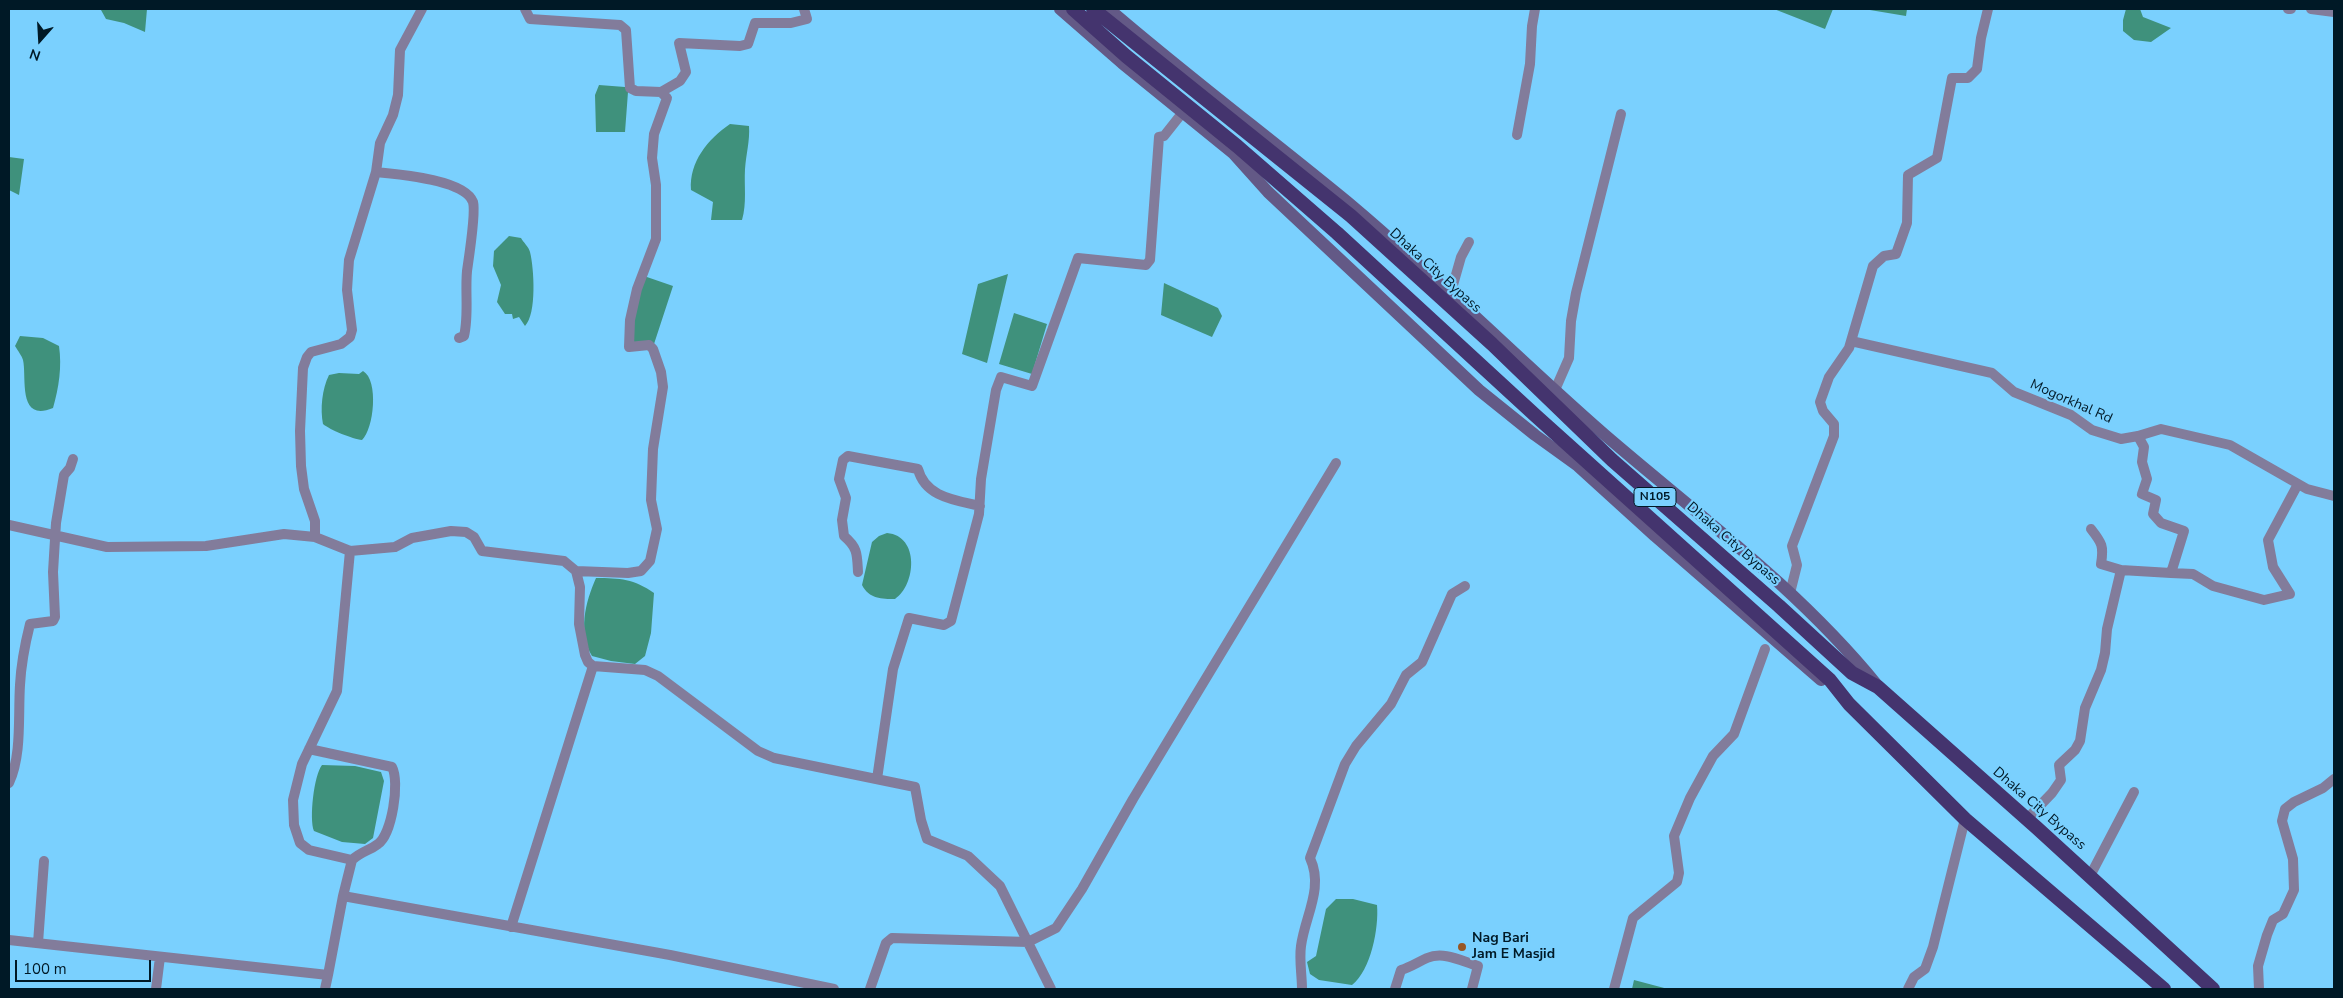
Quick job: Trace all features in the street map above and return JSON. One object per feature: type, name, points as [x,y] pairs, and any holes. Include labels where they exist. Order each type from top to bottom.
[{"type":"highway","name":"N105","points":[[1073,9],[1126,56],[1216,128],[1337,233],[1536,416],[1830,680],[1846,701],[1965,818],[2164,989]]},
{"type":"highway","name":"Dhaka City Bypass","points":[[1093,9],[1351,216],[1492,344],[1612,460],[1779,606],[1852,673],[1878,687],[2090,876],[2213,989]]},
{"type":"main road","points":[[1060,9],[1122,64],[1233,153],[1275,198],[1479,390],[1534,435],[1578,466],[1655,536],[1846,701]]},
{"type":"main road","points":[[1109,9],[1356,209],[1450,292],[1556,390],[1790,593],[1833,634],[1878,687]]},
{"type":"street","points":[[315,537],[315,520],[304,489],[301,466],[300,432],[303,368],[307,356],[311,352],[342,344],[350,337],[352,330],[347,290],[350,260],[376,172],[380,143],[393,115],[398,95],[400,50],[422,9]]},
{"type":"street","points":[[525,9],[530,19],[620,25],[626,30],[630,88],[636,91],[661,92],[680,81],[686,72],[679,42],[740,46],[748,44],[755,23],[792,23],[807,19],[804,9]]},
{"type":"street","points":[[1517,135],[1530,64],[1535,9]]},
{"type":"street","points":[[1790,593],[1797,565],[1792,546],[1834,436],[1834,424],[1820,402],[1829,376],[1849,348],[1873,266],[1884,256],[1896,254],[1907,223],[1908,176],[1938,158],[1952,78],[1968,78],[1977,69],[1981,38],[1988,9]]},
{"type":"street","points":[[2312,9],[2334,12]]},
{"type":"street","points":[[9,525],[107,547],[206,546],[284,534],[315,537],[350,551],[395,547],[412,538],[451,531],[466,532],[474,537],[482,551],[564,561],[576,570],[628,574],[641,571],[650,561],[657,529],[651,500],[652,449],[663,387],[661,372],[653,349],[649,345],[629,346],[630,320],[637,289],[656,239],[656,185],[652,158],[654,134],[667,98],[661,92]]},
{"type":"street","points":[[877,779],[893,669],[909,618],[944,625],[951,621],[980,506],[981,479],[996,390],[1001,377],[1032,386],[1078,258],[1146,265],[1150,260],[1158,137],[1164,136],[1182,112]]},
{"type":"street","points":[[1556,390],[1570,358],[1571,321],[1576,294],[1621,114]]},
{"type":"street","points":[[376,172],[442,182],[466,193],[473,201],[474,216],[466,285],[466,328],[464,336],[458,338]]},
{"type":"street","points":[[1450,292],[1461,257],[1469,242]]},
{"type":"street","name":"Mogorkhal Rd","points":[[1851,341],[1992,373],[2014,392],[2071,415],[2092,430],[2121,438],[2138,436],[2161,428],[2230,445],[2307,489],[2334,496]]},
{"type":"street","points":[[2138,436],[2144,447],[2142,462],[2147,479],[2142,494],[2156,500],[2153,514],[2160,522],[2184,531],[2171,573]]},
{"type":"street","points":[[858,572],[857,553],[854,544],[844,536],[842,520],[846,498],[839,479],[842,460],[848,456],[918,469],[920,478],[927,488],[954,500],[980,506]]},
{"type":"street","points":[[9,784],[15,770],[18,753],[20,682],[30,624],[53,620],[55,617],[53,572],[56,536],[64,475],[70,468],[73,459]]},
{"type":"street","points":[[870,989],[886,942],[892,938],[1028,942],[1056,928],[1082,889],[1133,799],[1336,463]]},
{"type":"street","points":[[2091,530],[2102,543],[2101,564],[2120,570],[2194,574],[2213,586],[2264,600],[2290,594],[2273,567],[2268,540],[2298,484]]},
{"type":"street","points":[[350,551],[337,691],[302,764],[292,800],[294,825],[300,843],[309,850],[352,860]]},
{"type":"street","points":[[576,570],[580,587],[578,624],[588,662],[593,666],[644,670],[658,676],[758,751],[774,758],[915,787],[921,820],[927,839],[968,856],[1000,886],[1051,989]]},
{"type":"street","points":[[2026,820],[2052,793],[2061,780],[2059,765],[2075,750],[2080,741],[2084,708],[2101,670],[2106,653],[2107,629],[2120,570]]},
{"type":"street","points":[[1302,989],[1301,946],[1316,883],[1316,870],[1310,858],[1344,764],[1356,746],[1391,704],[1406,675],[1422,662],[1452,594],[1465,586]]},
{"type":"street","points":[[1614,989],[1633,918],[1677,882],[1680,873],[1674,836],[1690,798],[1713,756],[1734,734],[1765,650]]},
{"type":"street","points":[[511,927],[593,666]]},
{"type":"street","points":[[309,749],[392,767],[396,775],[396,792],[386,836],[378,844],[362,851],[352,860],[325,989]]},
{"type":"street","points":[[2259,989],[2258,966],[2273,920],[2283,914],[2294,890],[2293,859],[2282,821],[2285,809],[2294,802],[2324,788],[2334,779]]},
{"type":"street","points":[[2090,876],[2134,792]]},
{"type":"street","points":[[1908,989],[1914,977],[1925,969],[1933,947],[1965,818]]},
{"type":"street","points":[[38,943],[44,861]]},
{"type":"street","points":[[343,896],[670,956],[834,989]]},
{"type":"street","points":[[9,940],[328,975]]},
{"type":"street","points":[[1395,989],[1401,970],[1427,958],[1443,954],[1478,966],[1472,989]]},
{"type":"street","points":[[156,989],[160,957]]},
{"type":"shaded area","points":[[96,9],[147,9],[145,32],[124,23],[106,19],[101,10]]},
{"type":"shaded area","points":[[1774,9],[1833,9],[1825,29]]},
{"type":"shaded area","points":[[1864,9],[1907,9],[1906,16]]},
{"type":"shaded area","points":[[2126,9],[2140,9],[2143,17],[2171,28],[2151,42],[2134,40],[2123,31]]},
{"type":"shaded area","points":[[599,85],[625,87],[628,92],[625,132],[596,132],[595,95]]},
{"type":"shaded area","points":[[730,124],[749,126],[745,169],[744,214],[742,220],[711,220],[713,202],[691,190],[691,180],[697,161],[707,144]]},
{"type":"shaded area","points":[[9,157],[24,159],[19,195],[9,190]]},
{"type":"shaded area","points":[[509,236],[521,238],[529,250],[531,259],[534,290],[533,302],[529,320],[525,326],[519,317],[513,319],[512,314],[505,314],[497,302],[501,285],[493,266],[494,251]]},
{"type":"shaded area","points":[[1008,274],[987,363],[962,354],[978,284]]},
{"type":"shaded area","points":[[644,276],[673,286],[654,344],[634,343],[632,322]]},
{"type":"shaded area","points":[[1164,283],[1218,308],[1222,316],[1212,337],[1161,315]]},
{"type":"shaded area","points":[[1014,313],[1047,324],[1032,374],[999,364]]},
{"type":"shaded area","points":[[20,336],[43,338],[59,346],[59,377],[53,408],[42,411],[34,409],[29,404],[26,396],[23,360],[15,346]]},
{"type":"shaded area","points":[[363,371],[368,376],[371,384],[373,405],[369,426],[362,440],[342,434],[323,424],[322,406],[323,393],[329,375],[339,373],[359,374]]},
{"type":"shaded area","points":[[887,533],[898,536],[910,552],[910,573],[907,583],[895,599],[872,596],[862,585],[872,542],[879,536]]},
{"type":"shaded area","points":[[596,578],[626,580],[654,593],[651,633],[645,656],[635,664],[592,656],[585,637],[584,627],[586,607]]},
{"type":"shaded area","points":[[322,765],[355,766],[381,772],[384,781],[373,838],[365,844],[342,842],[314,831],[312,817],[313,797],[319,770]]},
{"type":"shaded area","points":[[1336,899],[1353,899],[1377,905],[1377,925],[1369,959],[1359,978],[1352,985],[1319,980],[1310,974],[1307,962],[1316,956],[1326,909]]},
{"type":"shaded area","points":[[1634,980],[1668,989],[1632,989]]},
{"type":"place","name":"Nag Bari Jam E Masjid","points":[[1462,947]]}]
